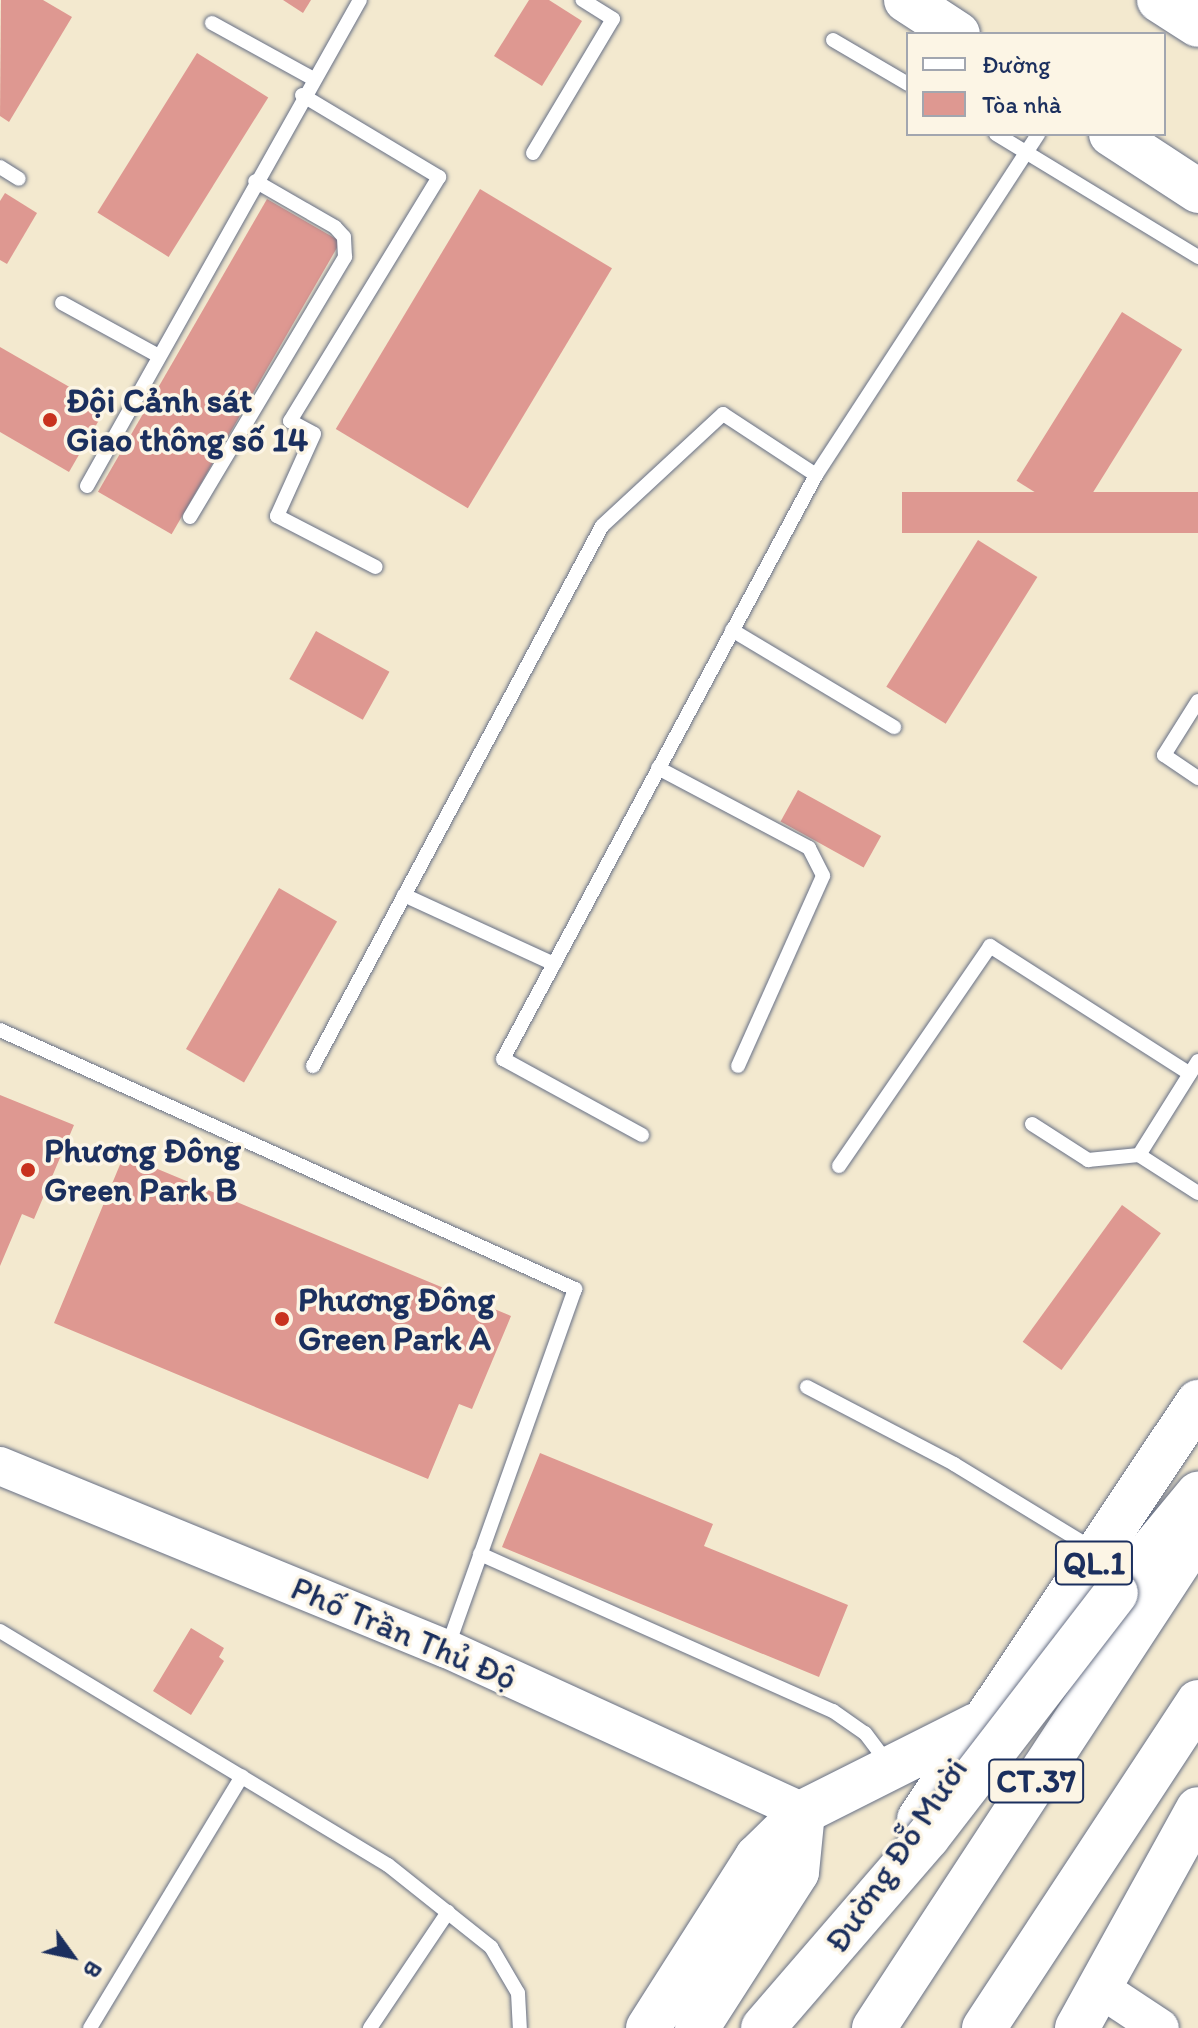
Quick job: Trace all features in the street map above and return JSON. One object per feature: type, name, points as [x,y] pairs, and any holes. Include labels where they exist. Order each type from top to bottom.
[{"type":"highway","points":[[906,0],[955,32]]},
{"type":"highway","points":[[1159,0],[1198,25]]},
{"type":"highway","points":[[1114,136],[1198,191]]},
{"type":"highway","name":"Đường Đỗ Mười","points":[[781,2028],[985,1720],[1101,1553],[1198,1402]]},
{"type":"highway","points":[[763,2028],[928,1837],[1198,1494]]},
{"type":"highway","name":"CT.37","points":[[874,2028],[1198,1533]]},
{"type":"highway","name":"CT.37","points":[[984,2028],[1198,1702]]},
{"type":"highway","name":"QL.1","points":[[648,2028],[757,1857],[803,1812],[985,1720]]},
{"type":"highway","points":[[1077,2028],[1198,1809]]},
{"type":"highway","points":[[697,2028],[797,1872],[803,1812]]},
{"type":"main road","name":"Phố Trần Thủ Độ","points":[[0,1466],[447,1649],[803,1812]]},
{"type":"main road","points":[[1098,1987],[1160,2028]]},
{"type":"lane","points":[[87,486],[302,95],[360,0]]},
{"type":"lane","points":[[533,153],[613,19],[582,0]]},
{"type":"lane","points":[[212,23],[312,78]]},
{"type":"lane","points":[[833,40],[906,83]]},
{"type":"lane","points":[[302,95],[439,177],[290,421],[314,434],[277,516],[376,567]]},
{"type":"lane","points":[[1000,136],[1027,149],[1198,257]]},
{"type":"lane","points":[[642,1135],[503,1059],[816,475],[1037,136]]},
{"type":"lane","points":[[0,167],[19,179]]},
{"type":"lane","points":[[190,517],[345,257],[344,237],[335,227],[255,181]]},
{"type":"lane","points":[[62,303],[157,355]]},
{"type":"lane","points":[[313,1066],[602,526],[723,414],[816,475]]},
{"type":"lane","points":[[732,630],[894,727]]},
{"type":"lane","points":[[1198,701],[1164,755],[1198,778]]},
{"type":"lane","points":[[658,768],[809,848],[823,876],[738,1066]]},
{"type":"lane","points":[[404,895],[554,964]]},
{"type":"lane","points":[[839,1166],[990,946],[1194,1068],[1139,1155]]},
{"type":"lane","points":[[0,1030],[575,1289],[447,1649]]},
{"type":"lane","points":[[1032,1124],[1088,1160],[1139,1155],[1198,1193]]},
{"type":"lane","points":[[807,1387],[954,1464],[1101,1553]]},
{"type":"lane","points":[[480,1554],[833,1711],[865,1733],[892,1769]]},
{"type":"lane","points":[[0,1631],[388,1865],[491,1947],[518,1993],[520,2028]]},
{"type":"lane","points":[[90,2028],[242,1776]]},
{"type":"lane","points":[[370,2028],[448,1912]]},
{"type":"building","points":[[1,0],[43,0],[72,17],[9,122],[0,116]]},
{"type":"building","points":[[283,0],[311,0],[303,13]]},
{"type":"building","points":[[529,0],[549,0],[582,21],[542,86],[494,56]]},
{"type":"building","points":[[197,53],[268,98],[169,257],[97,212]]},
{"type":"building","points":[[480,189],[612,268],[468,508],[336,429]]},
{"type":"building","points":[[5,193],[37,213],[7,264],[0,260],[0,201]]},
{"type":"building","points":[[267,199],[341,242],[172,534],[98,492]]},
{"type":"building","points":[[1122,312],[1182,350],[1077,518],[1017,481]]},
{"type":"building","name":"Đội Cảnh sát Giao thông số 14","points":[[0,347],[106,408],[69,472],[0,432]]},
{"type":"building","points":[[902,492],[1198,492],[1198,533],[902,533]]},
{"type":"building","points":[[978,540],[1037,577],[946,724],[886,687]]},
{"type":"building","points":[[316,631],[389,672],[363,720],[289,679]]},
{"type":"building","points":[[798,790],[881,836],[864,868],[781,821]]},
{"type":"building","points":[[279,888],[337,922],[244,1083],[186,1049]]},
{"type":"building","name":"Phương Đông Green Park B","points":[[0,1095],[74,1125],[34,1219],[22,1214],[0,1266]]},
{"type":"building","name":"Phương Đông Green Park A","points":[[124,1155],[511,1316],[472,1409],[459,1404],[428,1479],[54,1323]]},
{"type":"building","points":[[1122,1205],[1161,1233],[1061,1370],[1023,1342]]},
{"type":"building","points":[[540,1453],[713,1524],[704,1546],[848,1605],[819,1677],[502,1547]]},
{"type":"building","points":[[191,1628],[224,1648],[219,1657],[224,1661],[191,1715],[153,1691]]},
{"type":"place","name":"Đội Cảnh sát Giao thông số 14","points":[[50,420]]},
{"type":"place","name":"Phương Đông Green Park B","points":[[28,1170]]},
{"type":"place","name":"Phương Đông Green Park A","points":[[282,1319]]}]
